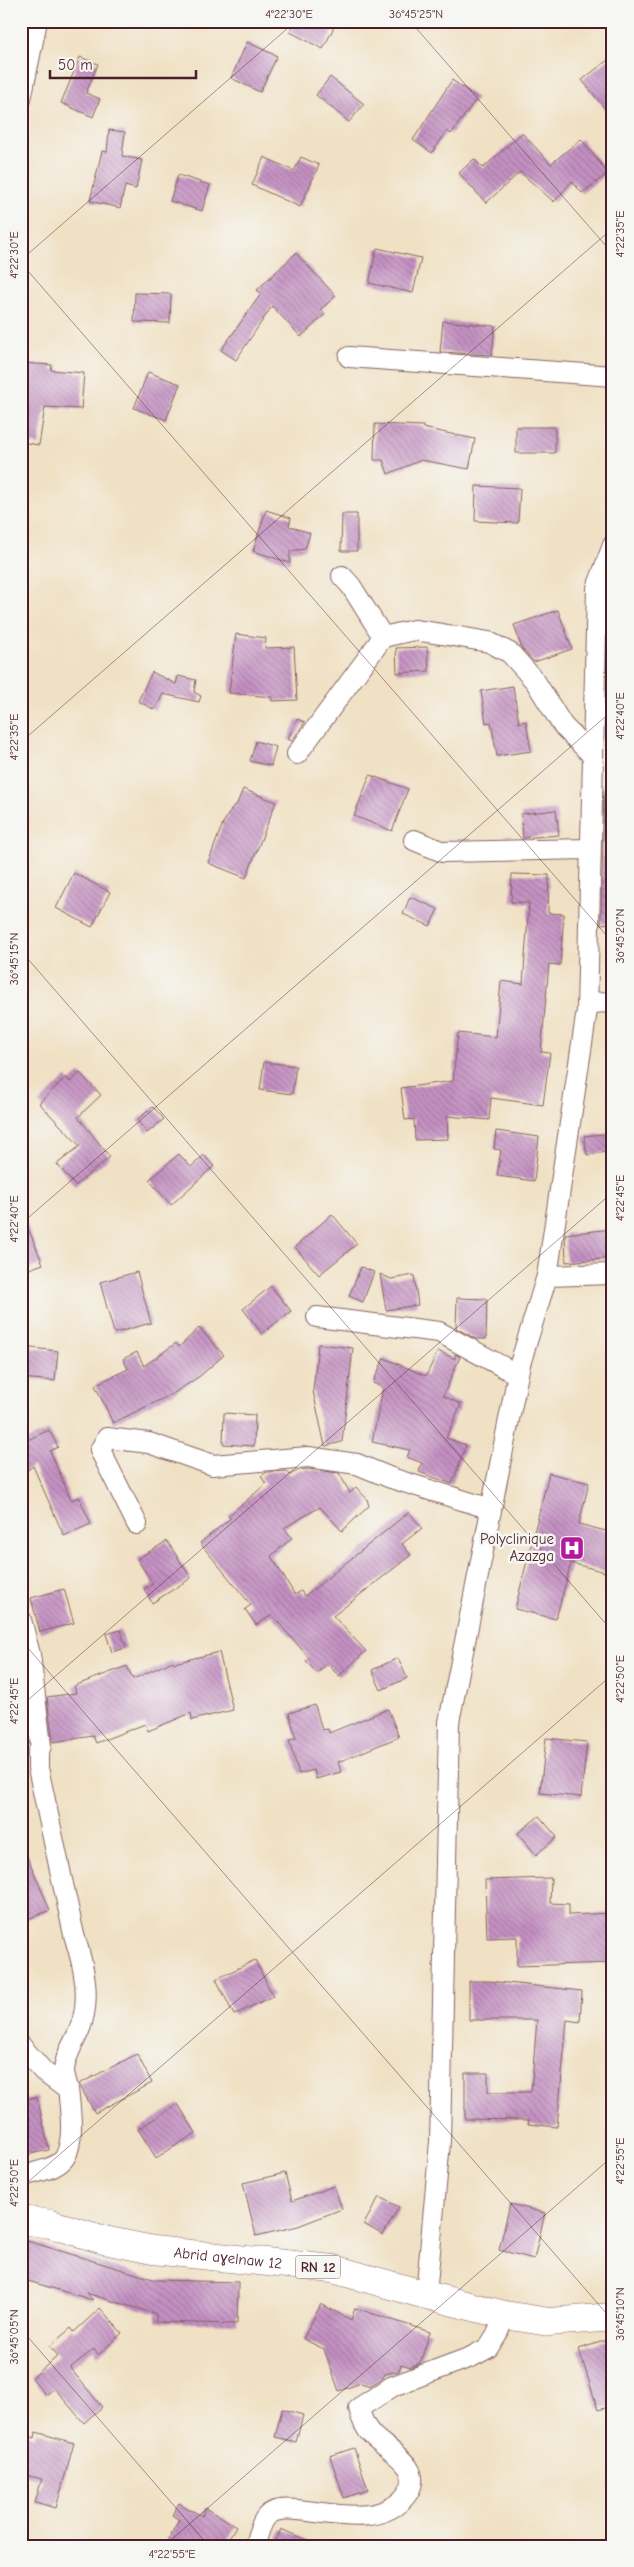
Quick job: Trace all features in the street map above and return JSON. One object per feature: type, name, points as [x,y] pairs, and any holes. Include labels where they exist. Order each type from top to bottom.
[{"type":"main road","name":"Abrid aɣelnaw 12","points":[[21,2220],[51,2224],[104,2240],[153,2250],[333,2269],[505,2315],[548,2322],[613,2316]]},
{"type":"street","points":[[21,99],[36,21]]},
{"type":"street","points":[[349,356],[613,376]]},
{"type":"street","points":[[426,2295],[440,2142],[449,1722],[518,1375],[535,1310],[547,1276],[587,1003],[592,755],[604,625],[597,588],[613,545]]},
{"type":"street","points":[[342,576],[351,586],[383,637]]},
{"type":"street","points":[[297,754],[383,637],[414,630],[489,642],[510,653],[535,681],[563,726],[592,755]]},
{"type":"street","points":[[414,840],[443,852],[590,849]]},
{"type":"street","points":[[587,1003],[613,1002]]},
{"type":"street","points":[[547,1276],[613,1274]]},
{"type":"street","points":[[317,1317],[439,1332],[518,1375]]},
{"type":"street","points":[[137,1524],[100,1450],[106,1438],[149,1443],[213,1465],[308,1457],[357,1464],[391,1478],[492,1509]]},
{"type":"street","points":[[21,1620],[30,1654],[41,1746],[38,1754],[38,1768],[74,1935],[82,1958],[86,2000],[81,2024],[65,2059],[64,2073],[68,2090],[70,2133],[65,2157],[59,2164],[21,2177]]},
{"type":"street","points":[[21,2046],[44,2072],[68,2090]]},
{"type":"street","points":[[255,2546],[266,2516],[273,2512],[292,2509],[344,2517],[359,2516],[378,2512],[400,2501],[407,2493],[412,2480],[411,2472],[396,2454],[373,2437],[362,2420],[359,2408],[392,2386],[471,2357],[488,2348],[498,2332],[505,2315]]},
{"type":"building","points":[[295,21],[337,21],[323,49],[290,32]]},
{"type":"building","points":[[247,42],[277,56],[260,92],[231,78]]},
{"type":"building","points":[[613,56],[613,119],[582,80]]},
{"type":"building","points":[[80,57],[98,64],[86,93],[100,99],[93,117],[61,103]]},
{"type":"building","points":[[330,77],[364,104],[349,122],[316,95]]},
{"type":"building","points":[[452,80],[477,98],[451,134],[447,131],[432,153],[413,140]]},
{"type":"building","points":[[109,130],[125,132],[122,156],[142,160],[136,189],[125,186],[120,208],[90,201],[102,151],[107,152]]},
{"type":"building","points":[[522,133],[551,164],[581,139],[608,173],[582,193],[572,181],[554,202],[520,172],[486,203],[459,173],[474,159],[483,168]]},
{"type":"building","points":[[264,157],[294,171],[301,157],[319,165],[300,207],[252,185]]},
{"type":"building","points":[[178,175],[210,185],[202,211],[170,201]]},
{"type":"building","points":[[377,248],[421,258],[413,293],[369,283]]},
{"type":"building","points":[[296,253],[336,296],[321,309],[325,314],[301,337],[272,306],[236,360],[221,350],[261,294],[257,290]]},
{"type":"building","points":[[135,293],[171,294],[170,323],[134,322]]},
{"type":"building","points":[[443,321],[495,326],[492,355],[440,352]]},
{"type":"building","points":[[21,363],[52,365],[51,370],[84,373],[81,409],[45,407],[39,445],[21,442]]},
{"type":"building","points":[[148,372],[180,384],[166,420],[134,408]]},
{"type":"building","points":[[375,424],[423,426],[423,428],[475,439],[469,469],[421,460],[388,474],[383,460],[374,460]]},
{"type":"building","points":[[516,427],[555,427],[555,453],[516,453]]},
{"type":"building","points":[[476,486],[520,488],[518,523],[475,521]]},
{"type":"building","points":[[266,510],[291,518],[289,526],[310,533],[305,549],[290,551],[290,563],[253,551]]},
{"type":"building","points":[[342,514],[357,514],[357,551],[341,551]]},
{"type":"building","points":[[558,610],[572,649],[534,662],[522,649],[514,625]]},
{"type":"building","points":[[236,634],[266,638],[265,648],[294,647],[297,700],[272,701],[272,697],[229,693]]},
{"type":"building","points":[[427,647],[429,671],[397,673],[396,648]]},
{"type":"building","points":[[152,672],[176,684],[178,676],[196,680],[194,692],[201,696],[199,702],[163,694],[155,710],[138,701]]},
{"type":"building","points":[[513,686],[519,723],[526,721],[531,751],[497,756],[491,722],[486,723],[481,691]]},
{"type":"building","points":[[297,719],[305,722],[292,741],[288,739]]},
{"type":"building","points":[[256,741],[276,747],[271,766],[250,761]]},
{"type":"building","points":[[370,775],[408,789],[392,831],[354,816]]},
{"type":"building","points":[[243,789],[276,802],[246,878],[208,863],[223,823],[234,805],[236,806]]},
{"type":"building","points":[[604,790],[613,791],[613,923],[601,924]]},
{"type":"building","points":[[556,810],[559,835],[523,838],[521,814]]},
{"type":"building","points":[[74,873],[110,892],[92,927],[56,908]]},
{"type":"building","points":[[512,874],[549,875],[548,913],[564,914],[560,965],[549,964],[541,1052],[550,1053],[543,1105],[491,1098],[489,1120],[447,1116],[448,1139],[415,1140],[414,1119],[405,1120],[401,1088],[453,1081],[458,1033],[496,1037],[501,981],[523,984],[529,903],[511,902]]},
{"type":"building","points":[[410,897],[438,909],[430,926],[403,914]]},
{"type":"building","points":[[264,1062],[296,1066],[292,1094],[260,1090]]},
{"type":"building","points":[[80,1073],[101,1095],[78,1117],[110,1157],[75,1186],[57,1164],[80,1146],[39,1103],[66,1077],[70,1082]]},
{"type":"building","points":[[153,1107],[164,1119],[147,1133],[137,1120]]},
{"type":"building","points":[[496,1131],[539,1137],[534,1181],[497,1176],[501,1150],[494,1149]]},
{"type":"building","points":[[613,1133],[613,1151],[587,1155],[584,1136]]},
{"type":"building","points":[[179,1154],[191,1167],[204,1155],[214,1166],[171,1205],[149,1180]]},
{"type":"building","points":[[21,1211],[43,1264],[21,1272]]},
{"type":"building","points":[[332,1214],[357,1244],[319,1275],[295,1247]]},
{"type":"building","points":[[613,1229],[613,1258],[566,1262],[565,1234]]},
{"type":"building","points":[[361,1267],[374,1272],[363,1302],[349,1296]]},
{"type":"building","points":[[137,1272],[151,1323],[114,1333],[100,1282]]},
{"type":"building","points":[[380,1274],[391,1279],[414,1275],[418,1305],[386,1310]]},
{"type":"building","points":[[271,1286],[291,1311],[262,1334],[243,1309]]},
{"type":"building","points":[[457,1298],[487,1299],[486,1339],[476,1339],[456,1328]]},
{"type":"building","points":[[199,1328],[224,1355],[200,1376],[174,1393],[113,1423],[95,1385],[128,1369],[123,1359],[137,1352],[144,1366],[176,1343],[179,1347]]},
{"type":"building","points":[[318,1344],[353,1348],[342,1442],[325,1446],[313,1391]]},
{"type":"building","points":[[23,1347],[58,1351],[55,1381],[21,1378]]},
{"type":"building","points":[[438,1351],[455,1359],[455,1354],[460,1357],[443,1396],[461,1404],[446,1438],[466,1445],[452,1484],[419,1472],[422,1463],[407,1457],[410,1450],[372,1442],[383,1388],[373,1383],[384,1358],[426,1376]]},
{"type":"building","points":[[224,1413],[255,1415],[254,1446],[223,1444]]},
{"type":"building","points":[[49,1430],[58,1447],[50,1451],[71,1500],[79,1497],[91,1524],[64,1536],[33,1466],[21,1475],[21,1443]]},
{"type":"building","points":[[308,1469],[339,1473],[350,1493],[356,1487],[367,1499],[369,1506],[342,1531],[320,1507],[284,1528],[292,1538],[271,1556],[295,1595],[301,1591],[305,1596],[409,1512],[422,1528],[402,1544],[411,1555],[333,1616],[366,1651],[339,1676],[327,1664],[317,1673],[306,1661],[309,1658],[272,1615],[256,1625],[245,1609],[251,1605],[200,1543],[231,1518],[228,1516],[266,1484],[261,1476],[267,1472],[287,1471],[290,1475],[299,1470]]},
{"type":"building","name":"Polyclinique Azazga","points":[[549,1473],[589,1483],[579,1524],[613,1533],[613,1574],[571,1563],[556,1619],[515,1609]]},
{"type":"building","points":[[167,1541],[191,1578],[152,1603],[144,1589],[153,1584],[137,1559]]},
{"type":"building","points":[[64,1589],[74,1623],[40,1632],[31,1598]]},
{"type":"building","points":[[121,1630],[126,1648],[112,1652],[106,1634]]},
{"type":"building","points":[[219,1652],[233,1710],[192,1720],[191,1713],[148,1731],[145,1724],[96,1743],[93,1736],[53,1742],[47,1697],[76,1693],[74,1686],[127,1666],[133,1679],[173,1661],[174,1663]]},
{"type":"building","points":[[398,1658],[407,1678],[381,1690],[372,1670]]},
{"type":"building","points":[[21,1701],[24,1701],[29,1744],[21,1747]]},
{"type":"building","points":[[315,1705],[322,1730],[328,1729],[329,1733],[388,1709],[399,1737],[338,1762],[341,1772],[316,1779],[314,1770],[299,1774],[289,1740],[296,1738],[289,1713]]},
{"type":"building","points":[[546,1738],[587,1742],[581,1797],[540,1793]]},
{"type":"building","points":[[539,1816],[557,1837],[536,1855],[518,1833]]},
{"type":"building","points":[[21,1842],[50,1910],[28,1919],[26,1915],[21,1917]]},
{"type":"building","points":[[551,1878],[550,1903],[569,1904],[569,1915],[613,1913],[613,1963],[517,1966],[517,1937],[487,1938],[485,1880]]},
{"type":"building","points":[[255,1960],[273,1996],[234,2015],[216,1979]]},
{"type":"building","points":[[469,1981],[489,1981],[582,1991],[580,2022],[567,2020],[557,2127],[528,2124],[529,2120],[465,2119],[465,2073],[488,2073],[488,2092],[531,2092],[537,2020],[469,2020]]},
{"type":"building","points":[[137,2054],[152,2083],[95,2113],[79,2084]]},
{"type":"building","points":[[37,2097],[49,2150],[21,2156],[21,2100]]},
{"type":"building","points":[[178,2104],[196,2133],[156,2158],[138,2129]]},
{"type":"building","points":[[285,2173],[292,2201],[334,2186],[342,2209],[298,2226],[256,2236],[243,2183]]},
{"type":"building","points":[[379,2197],[399,2207],[383,2235],[364,2224]]},
{"type":"building","points":[[510,2204],[545,2213],[534,2259],[499,2250]]},
{"type":"building","points":[[21,2239],[156,2280],[238,2282],[237,2324],[156,2322],[156,2314],[86,2293],[93,2300],[21,2279]]},
{"type":"building","points":[[321,2304],[351,2320],[355,2308],[430,2332],[420,2363],[410,2367],[401,2364],[399,2371],[385,2374],[383,2378],[370,2386],[361,2383],[339,2391],[324,2349],[303,2339]]},
{"type":"building","points":[[100,2308],[122,2333],[98,2355],[94,2349],[70,2368],[102,2407],[84,2423],[54,2388],[46,2395],[32,2378],[58,2356],[50,2346],[71,2328],[74,2332]]},
{"type":"building","points":[[613,2338],[613,2406],[598,2410],[579,2349]]},
{"type":"building","points":[[282,2409],[303,2415],[296,2442],[275,2437]]},
{"type":"building","points":[[36,2432],[74,2443],[56,2508],[35,2502],[42,2479],[21,2474],[21,2434],[35,2438]]},
{"type":"building","points":[[354,2448],[368,2490],[344,2498],[330,2456]]},
{"type":"building","points":[[179,2503],[202,2516],[206,2508],[236,2526],[224,2546],[164,2546],[179,2520],[172,2515]]},
{"type":"building","points":[[281,2529],[320,2546],[274,2546]]},
{"type":"place","name":"Polyclinique Azazga","points":[[572,1548]]}]
